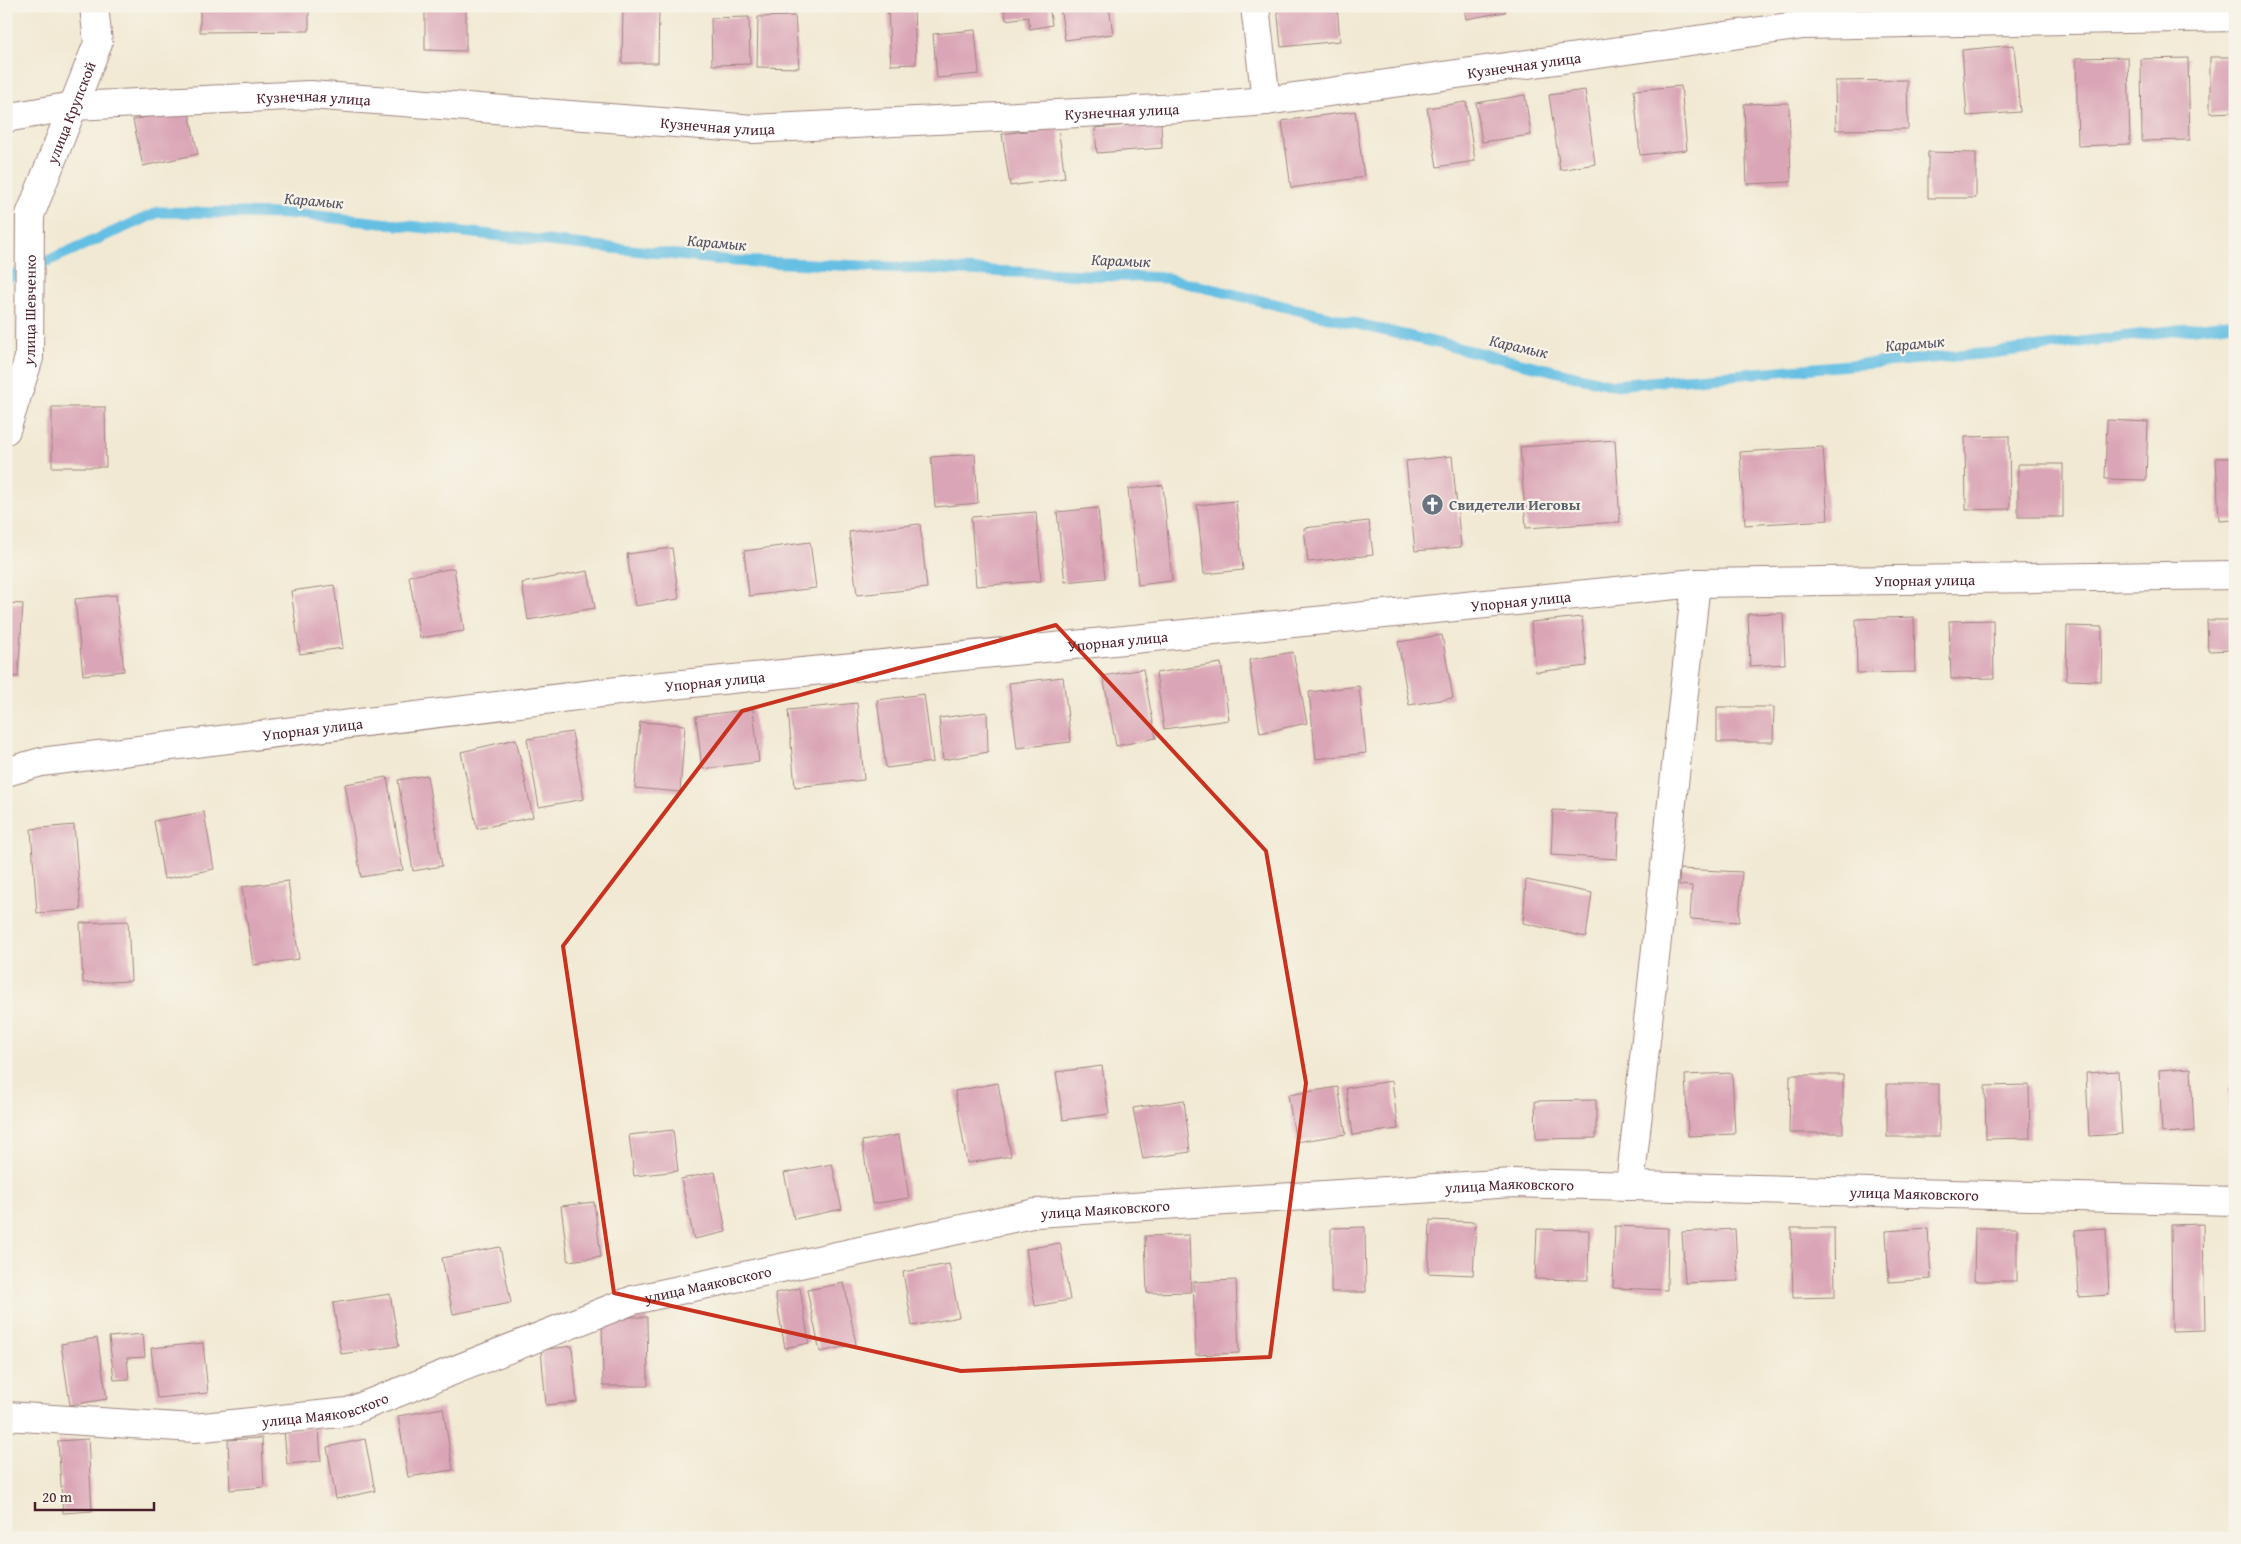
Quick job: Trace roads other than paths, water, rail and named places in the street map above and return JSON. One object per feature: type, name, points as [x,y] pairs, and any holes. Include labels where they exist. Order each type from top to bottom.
[{"type":"street","name":"улица Крупской","points":[[30,215],[98,43],[94,6]]},
{"type":"street","points":[[1255,6],[1266,101]]},
{"type":"street","name":"Кузнечная улица","points":[[6,118],[73,106],[310,96],[753,129],[1181,108],[1266,101],[1803,24],[2235,17]]},
{"type":"street","name":"улица Шевченко","points":[[6,430],[30,358],[30,215]]},
{"type":"street","name":"Упорная улица","points":[[6,772],[41,762],[642,688],[1696,583],[2235,576]]},
{"type":"street","points":[[1630,1186],[1696,583]]},
{"type":"street","name":"улица Маяковского","points":[[6,1416],[194,1428],[348,1412],[633,1300],[1036,1213],[1513,1184],[2235,1201]]},
{"type":"waterway","name":"Карамык","points":[[6,279],[159,212],[298,214],[733,261],[1165,278],[1613,385],[1991,353],[2235,323]]},
{"type":"place","name":"Свидетели Иеговы","points":[[1433,504]]}]
